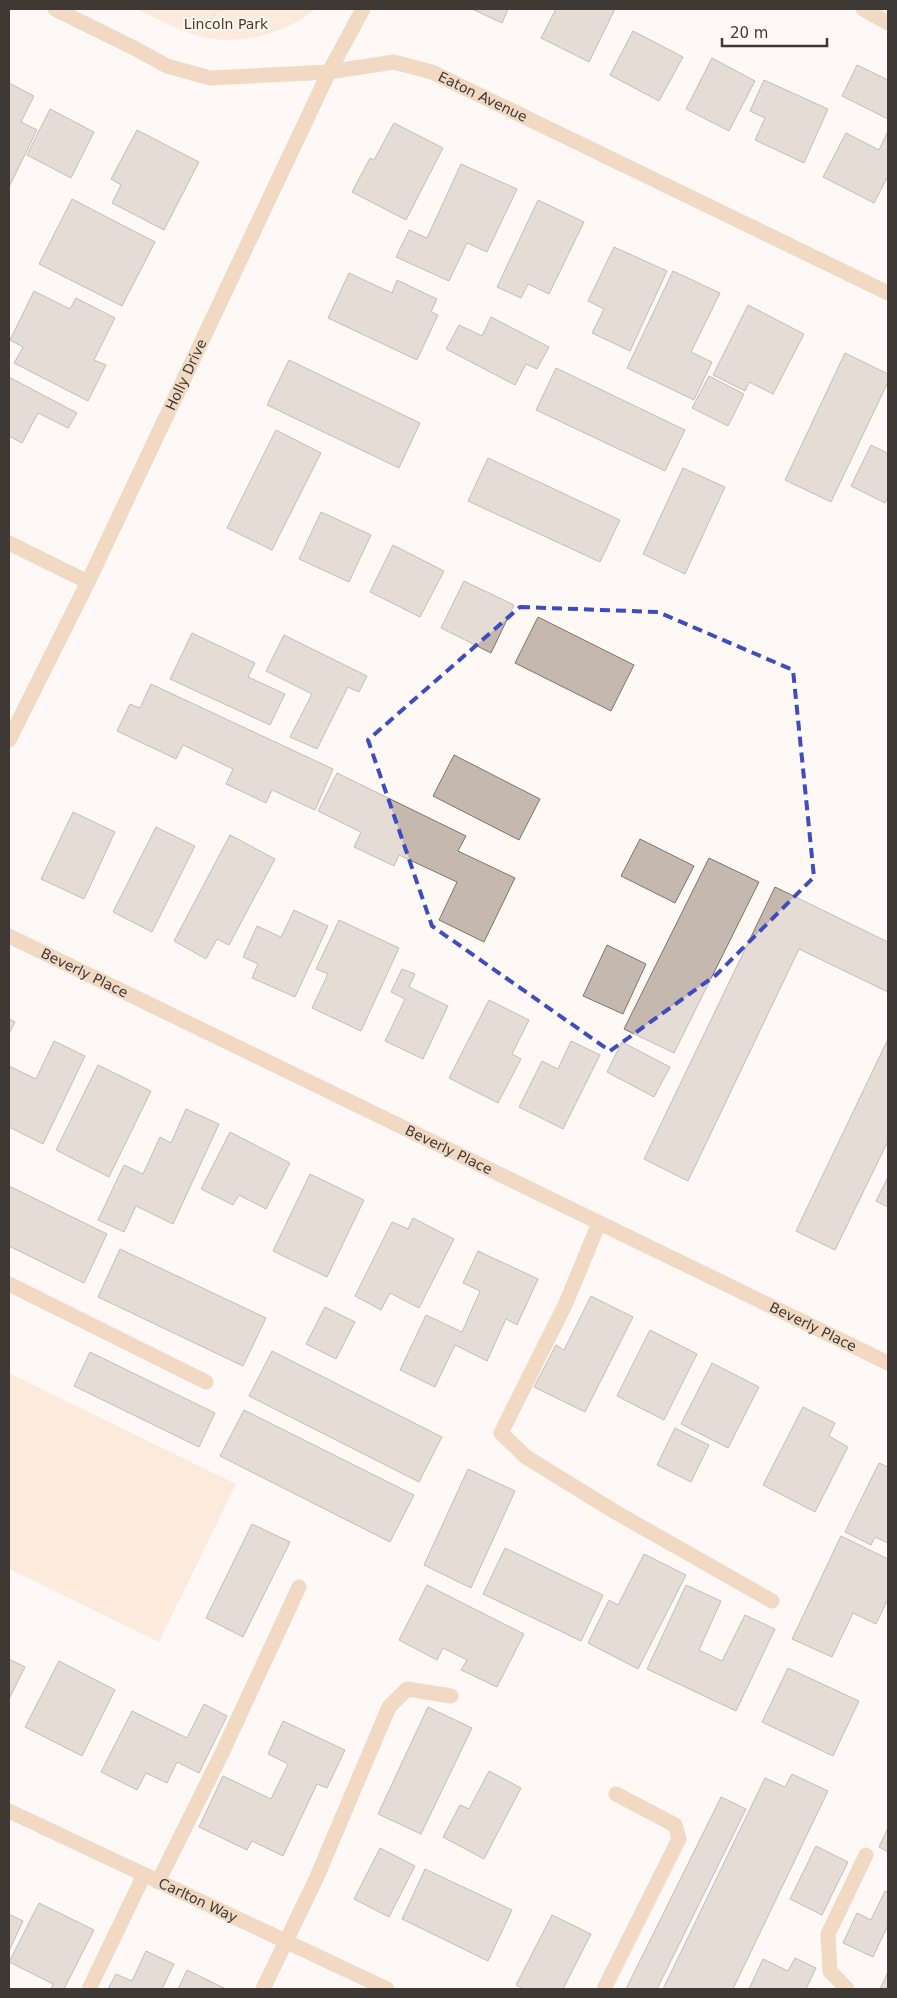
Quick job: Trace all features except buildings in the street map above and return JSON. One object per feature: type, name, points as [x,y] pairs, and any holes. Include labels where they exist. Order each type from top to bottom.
[{"type":"street","name":"Eaton Avenue","points":[[55,9],[167,66],[210,78],[329,72],[394,62],[432,72],[888,293]]},
{"type":"street","name":"Holly Drive","points":[[9,740],[88,582],[329,72],[363,9]]},
{"type":"street","points":[[863,9],[888,22]]},
{"type":"street","points":[[9,543],[88,582]]},
{"type":"street","name":"Beverly Place","points":[[9,936],[888,1363]]},
{"type":"street","points":[[599,1223],[566,1302],[501,1433],[526,1457],[617,1513],[772,1601]]},
{"type":"street","points":[[9,1284],[206,1382]]},
{"type":"street","points":[[158,1882],[226,1744],[298,1588]]},
{"type":"street","points":[[263,1989],[316,1879],[390,1707],[407,1689],[451,1696]]},
{"type":"street","points":[[604,1989],[679,1840],[675,1825],[616,1794]]},
{"type":"street","name":"Carlton Way","points":[[9,1812],[387,1989]]},
{"type":"street","points":[[846,1989],[830,1971],[828,1934],[866,1855]]},
{"type":"street","points":[[89,1989],[144,1875]]},
{"type":"path","points":[[207,28],[216,9]]},
{"type":"highlighted area","points":[[520,607],[658,612],[793,670],[814,877],[716,975],[610,1051],[432,926],[368,740]]},
{"type":"green space","name":"Lincoln Park","points":[[136,9],[316,9],[304,18],[275,32],[243,39],[227,40],[211,39],[188,33]]},
{"type":"green space","points":[[9,1373],[236,1484],[159,1642],[9,1569]]}]
